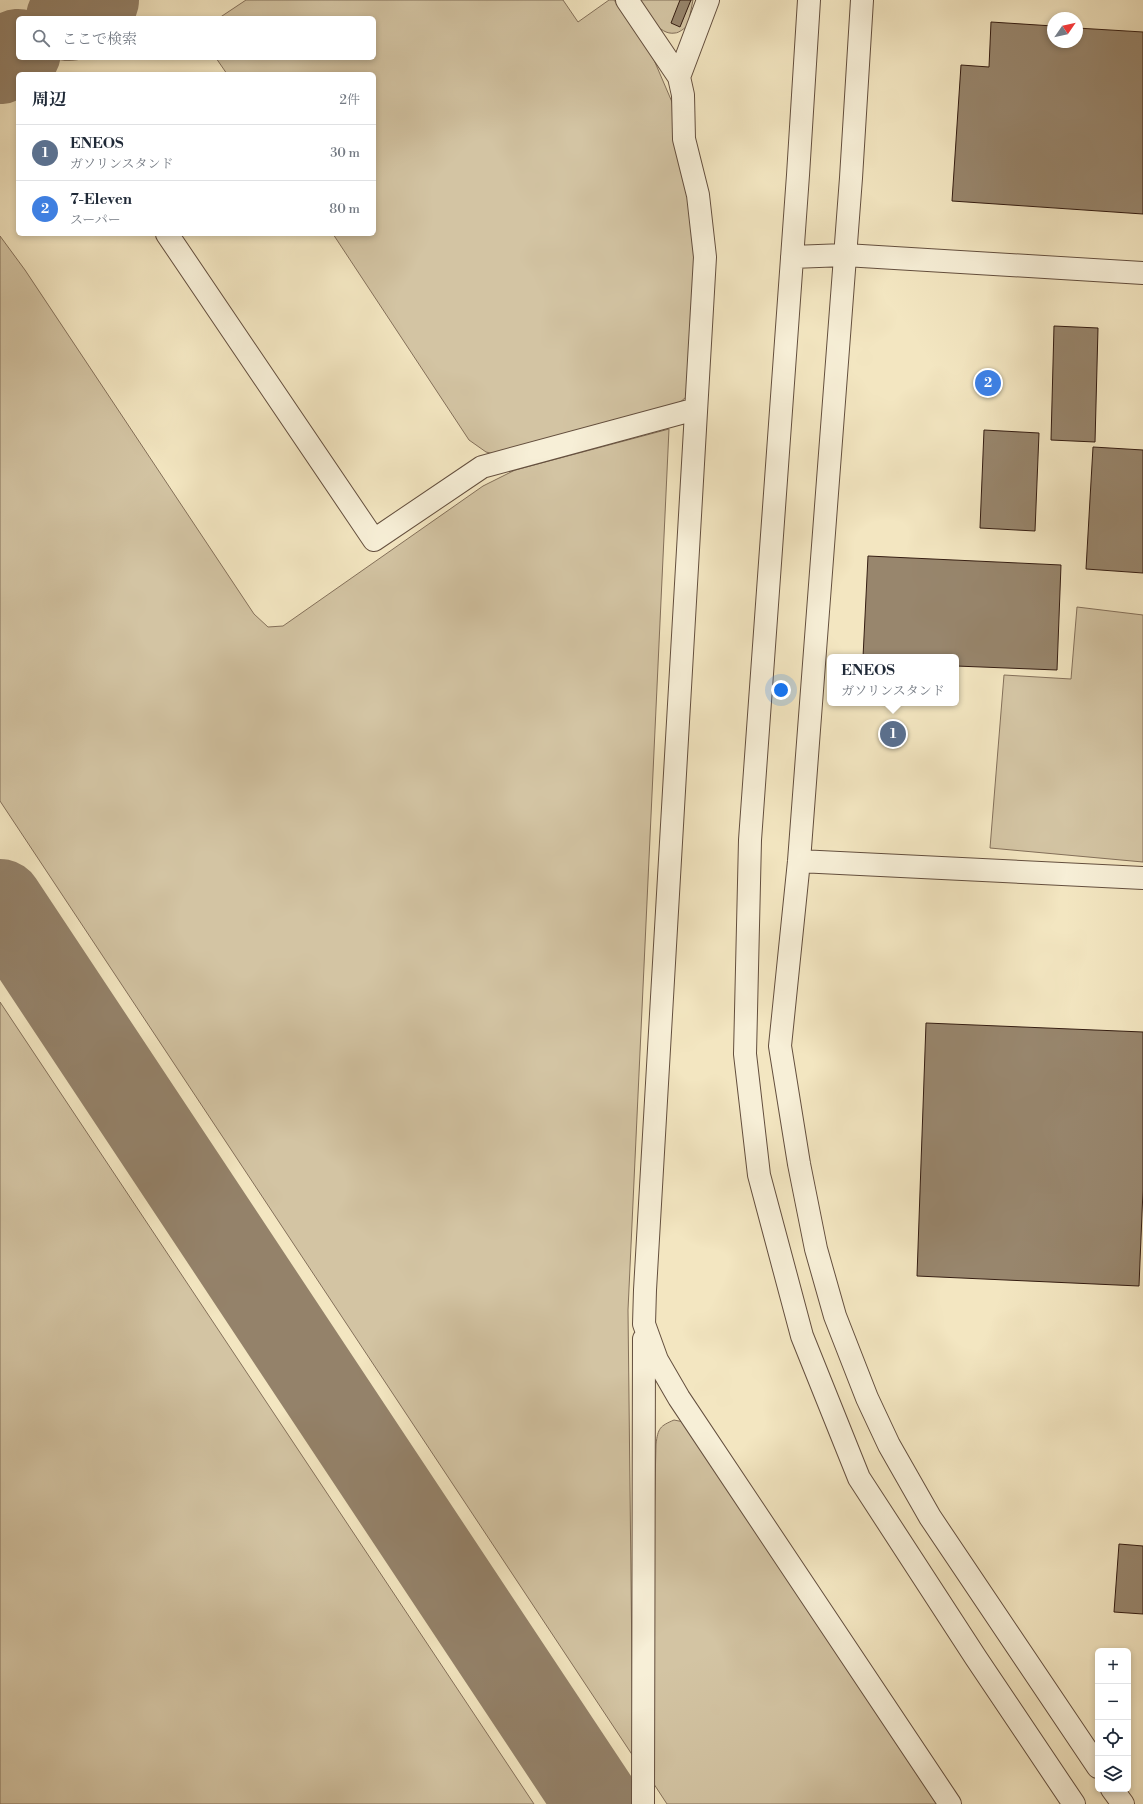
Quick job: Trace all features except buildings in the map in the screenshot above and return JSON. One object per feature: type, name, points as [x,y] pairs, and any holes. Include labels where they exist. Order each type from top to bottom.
[{"type":"street","points":[[626,0],[679,77],[683,95],[684,139],[698,195],[704,257],[645,1274],[643,1804]]},
{"type":"street","points":[[679,77],[708,0]]},
{"type":"street","points":[[809,0],[750,840],[745,1054],[759,1175],[802,1336],[859,1478],[976,1658],[1074,1804]]},
{"type":"street","points":[[862,0],[845,255],[799,861],[780,1046],[798,1164],[816,1249],[836,1316],[867,1398],[890,1445],[930,1517],[1095,1763]]},
{"type":"street","points":[[168,236],[374,540],[482,467],[696,409]]},
{"type":"street","points":[[792,257],[845,255],[1143,273]]},
{"type":"street","points":[[799,861],[1143,878]]},
{"type":"street","points":[[644,1324],[657,1360],[679,1398],[950,1804]]},
{"type":"street","points":[[1114,1792],[1123,1804]]},
{"type":"shaded area","points":[[246,0],[563,0],[578,22],[609,0],[614,0],[651,53],[672,102],[698,243],[686,397],[677,405],[498,455],[486,452],[469,440],[334,236],[376,236],[376,72],[226,72],[217,60],[376,60],[376,16],[222,16]]},
{"type":"shaded area","points":[[639,0],[693,0],[688,25],[677,33],[663,31],[649,16]]},
{"type":"shaded area","points":[[0,236],[25,270],[254,614],[268,627],[283,626],[483,486],[515,470],[669,429],[628,1310],[633,1756],[0,801]]},
{"type":"shaded area","points":[[1077,607],[1143,615],[1143,862],[990,848],[1004,675],[1071,679]]},
{"type":"shaded area","points":[[0,1002],[534,1804],[0,1804]]},
{"type":"shaded area","points":[[674,1420],[684,1422],[942,1804],[667,1804],[648,1775],[656,1444],[660,1428]]},
{"type":"taxiway","points":[[72,16],[96,0]]},
{"type":"taxiway","points":[[0,61],[16,53]]},
{"type":"taxiway","points":[[0,902],[598,1804]]},
{"type":"place","name":"7-Eleven","points":[[988,383]]},
{"type":"place","name":"ENEOS","points":[[893,734]]}]
